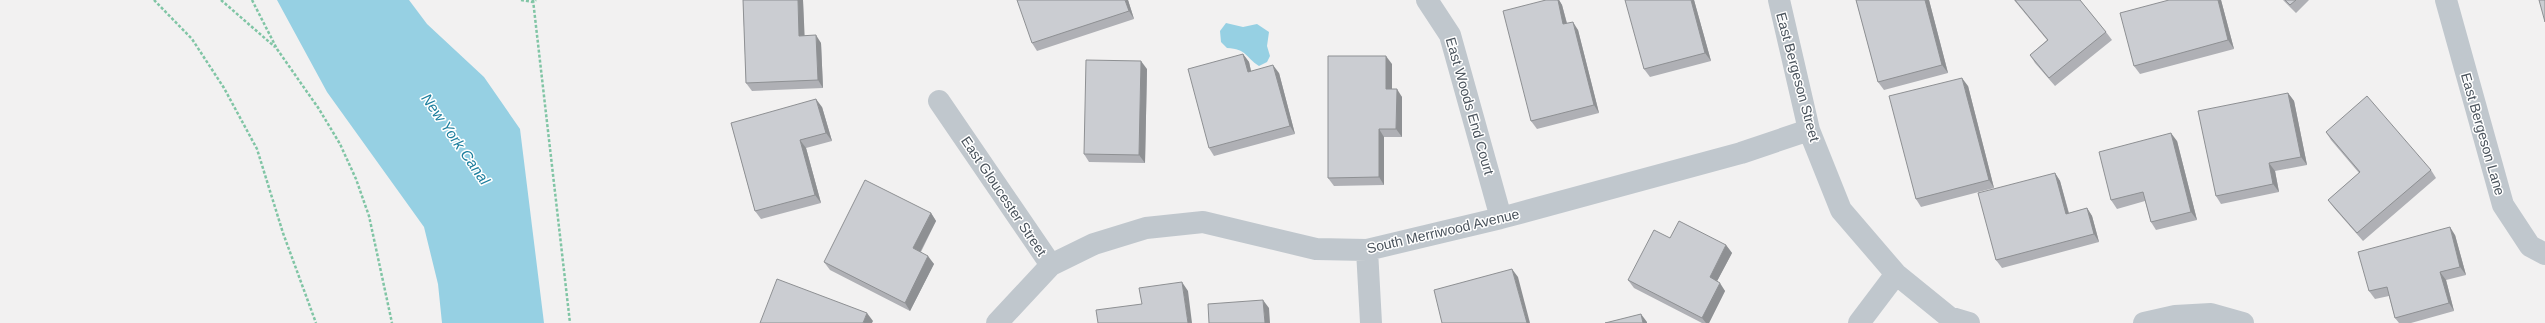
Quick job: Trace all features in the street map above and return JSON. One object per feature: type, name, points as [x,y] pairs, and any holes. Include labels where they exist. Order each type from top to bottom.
[{"type":"street","name":"East Woods End Court","points":[[1427,0],[1450,35],[1501,218]]},
{"type":"street","name":"East Bergeson Street","points":[[1779,0],[1809,130],[1841,210],[1896,274],[1949,316],[1968,323]]},
{"type":"street","name":"East Bergeson Lane","points":[[2446,0],[2503,205],[2530,246],[2545,254]]},
{"type":"street","name":"East Gloucester Street","points":[[939,102],[1051,265],[997,323]]},
{"type":"street","name":"South Merriwood Avenue","points":[[1051,265],[1094,244],[1146,228],[1204,222],[1316,249],[1368,250],[1501,218],[1741,153],[1809,130]]},
{"type":"street","points":[[1368,250],[1371,323]]},
{"type":"street","points":[[1859,323],[1896,274]]},
{"type":"street","points":[[2144,323],[2175,316],[2211,314],[2243,323]]},
{"type":"path","points":[[154,0],[192,39],[224,88],[257,149],[283,233],[316,323]]},
{"type":"path","points":[[221,0],[277,49]]},
{"type":"path","points":[[252,0],[277,49],[319,109],[356,179],[369,216],[392,323]]},
{"type":"path","points":[[521,0],[534,1],[570,323]]},
{"type":"water","name":"New York Canal","points":[[277,0],[409,0],[427,24],[484,77],[520,129],[544,323],[442,323],[438,284],[424,227],[327,92]]},
{"type":"water","points":[[1226,23],[1243,27],[1257,24],[1269,32],[1267,46],[1270,56],[1267,62],[1259,66],[1242,52],[1227,48],[1221,42],[1220,31]]},
{"type":"building","points":[[743,0],[798,0],[799,36],[816,35],[818,80],[746,83]]},
{"type":"building","points":[[1017,0],[1125,0],[1129,11],[1032,43]]},
{"type":"building","points":[[1546,0],[1558,0],[1563,24],[1573,22],[1594,105],[1531,121],[1503,11]]},
{"type":"building","points":[[1625,0],[1691,0],[1705,53],[1644,69]]},
{"type":"building","points":[[1856,0],[1925,0],[1942,65],[1878,82]]},
{"type":"building","points":[[2015,0],[2080,0],[2106,32],[2049,78],[2030,55],[2048,40]]},
{"type":"building","points":[[2169,0],[2218,0],[2228,40],[2134,66],[2120,13]]},
{"type":"building","points":[[2285,0],[2296,0],[2290,5]]},
{"type":"building","points":[[2539,0],[2545,0],[2545,22]]},
{"type":"building","points":[[1243,54],[1248,72],[1273,65],[1290,126],[1209,148],[1188,69]]},
{"type":"building","points":[[1328,56],[1386,56],[1386,89],[1397,89],[1396,129],[1379,129],[1379,177],[1328,178]]},
{"type":"building","points":[[1086,60],[1141,61],[1139,155],[1084,154]]},
{"type":"building","points":[[1962,78],[1989,180],[1916,199],[1889,96]]},
{"type":"building","points":[[2288,93],[2301,157],[2269,163],[2273,184],[2216,196],[2198,111]]},
{"type":"building","points":[[2367,96],[2431,170],[2357,233],[2328,200],[2360,172],[2326,132]]},
{"type":"building","points":[[816,99],[826,133],[800,140],[815,195],[755,211],[731,123]]},
{"type":"building","points":[[2171,133],[2191,212],[2151,222],[2143,192],[2111,200],[2099,152]]},
{"type":"building","points":[[2055,173],[2066,214],[2087,208],[2094,234],[1996,260],[1978,193]]},
{"type":"building","points":[[865,180],[931,213],[913,248],[928,256],[905,303],[824,262]]},
{"type":"building","points":[[1679,221],[1726,245],[1710,277],[1720,283],[1702,318],[1628,280],[1654,230],[1670,238]]},
{"type":"building","points":[[2450,227],[2460,267],[2440,272],[2449,303],[2395,318],[2387,287],[2369,291],[2358,252]]},
{"type":"building","points":[[1512,269],[1527,323],[1442,323],[1434,290]]},
{"type":"building","points":[[777,279],[867,313],[863,323],[760,323]]},
{"type":"building","points":[[1182,282],[1188,323],[1098,323],[1096,310],[1142,304],[1139,288]]},
{"type":"building","points":[[1263,300],[1265,323],[1209,323],[1208,304]]},
{"type":"building","points":[[1641,314],[1643,323],[1605,323]]}]
